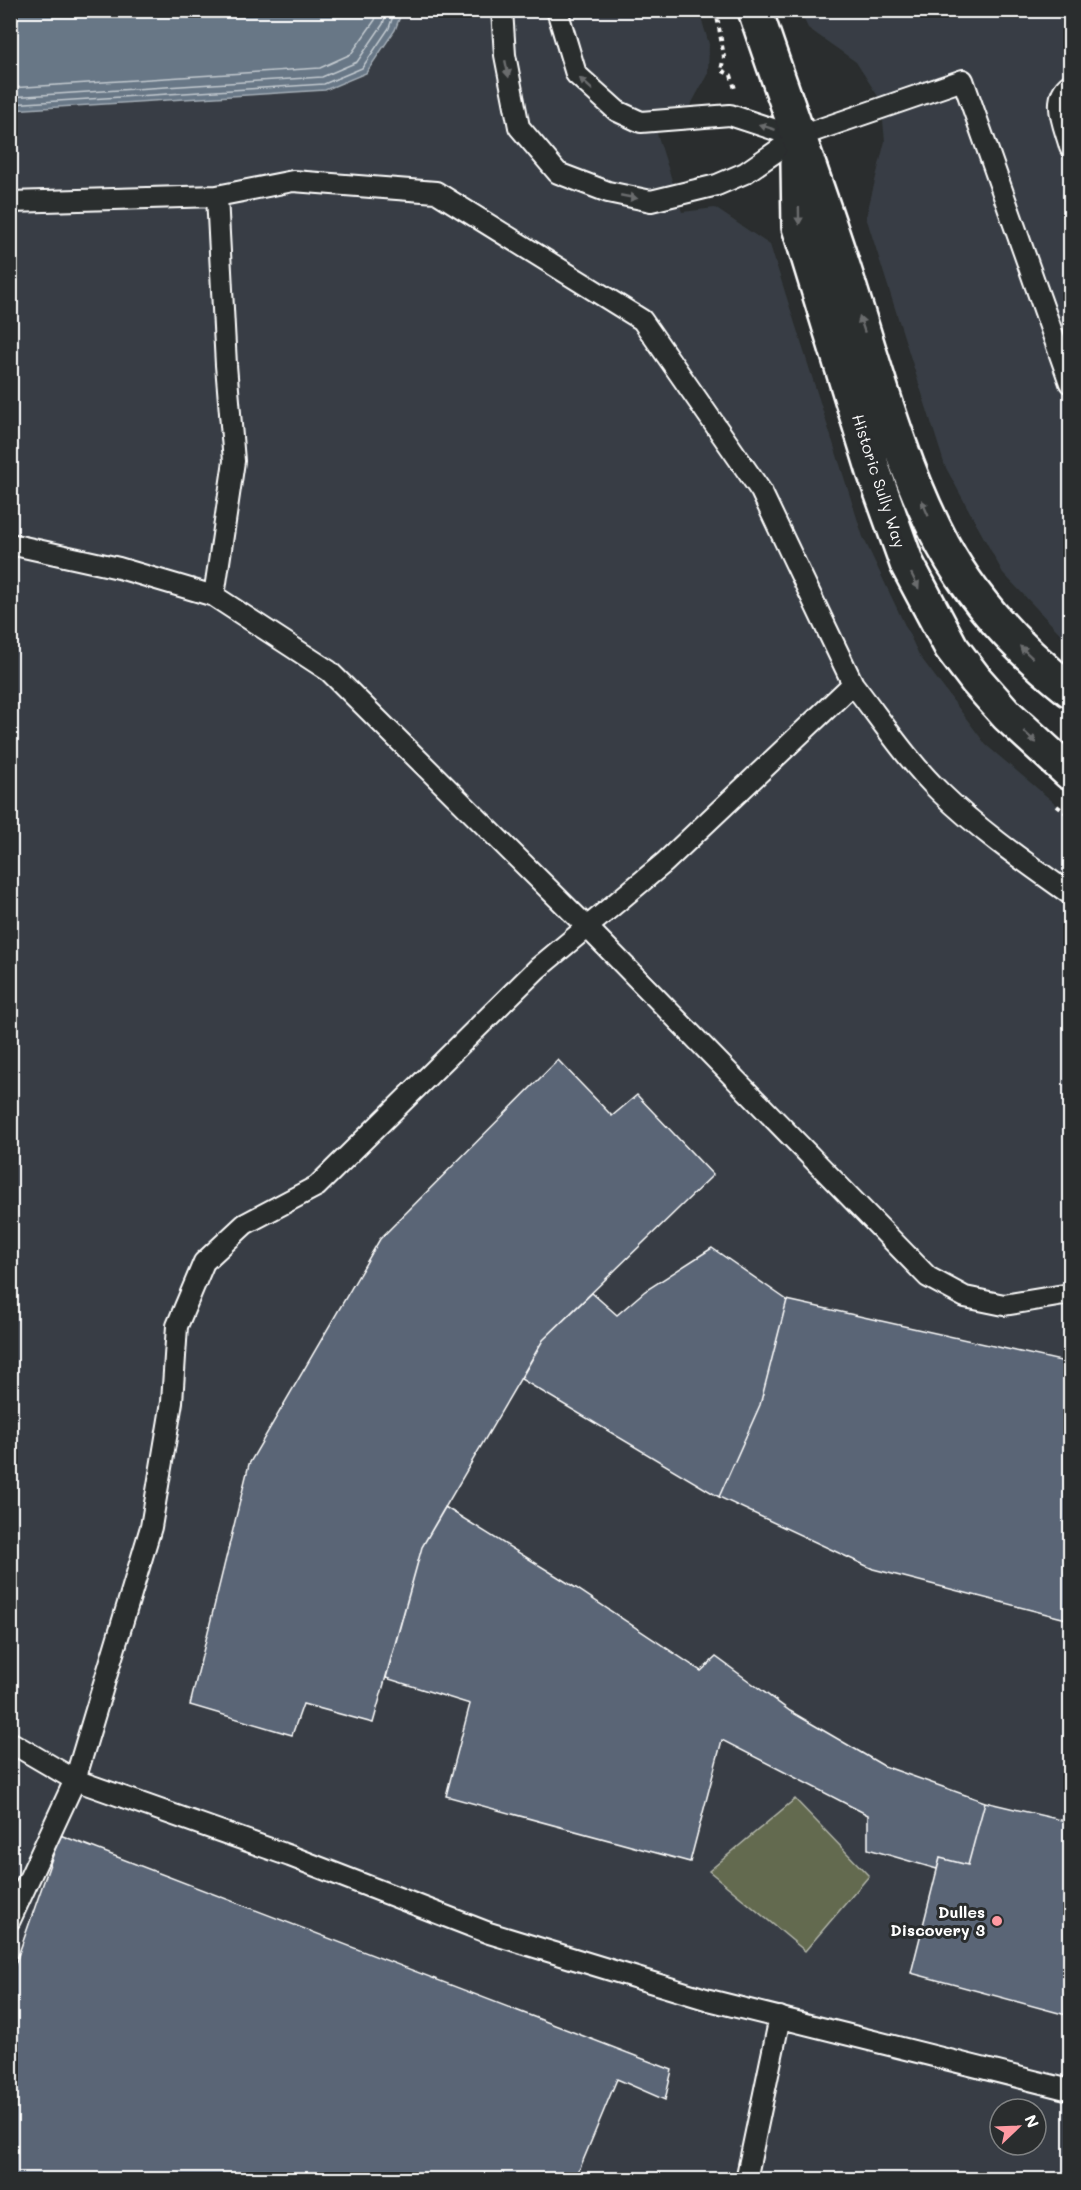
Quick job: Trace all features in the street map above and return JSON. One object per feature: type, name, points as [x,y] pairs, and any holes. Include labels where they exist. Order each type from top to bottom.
[{"type":"street","name":"Historic Sully Way","points":[[755,10],[797,137],[828,219],[906,458],[928,514],[958,570],[989,613],[1026,652],[1071,690]]},
{"type":"street","name":"Historic Sully Way","points":[[797,137],[799,227],[877,481],[907,564],[945,637],[976,680],[1007,715],[1071,773]]},
{"type":"lane","points":[[502,10],[505,55],[519,127],[558,173],[608,192],[651,201],[717,185],[744,173],[797,137],[963,80],[1071,383]]},
{"type":"lane","points":[[556,10],[576,74],[617,111],[641,122],[729,115],[797,137]]},
{"type":"lane","points":[[1071,84],[1061,96],[1059,107],[1071,147]]},
{"type":"lane","points":[[10,202],[217,196],[293,181],[436,192],[642,320],[761,491],[853,684],[896,741],[939,791],[1003,847],[1071,894]]},
{"type":"lane","points":[[214,596],[234,461],[226,365],[217,196]]},
{"type":"lane","points":[[10,544],[119,568],[214,596],[329,671],[587,927],[928,1277],[965,1297],[1004,1305],[1071,1294]]},
{"type":"lane","points":[[10,1920],[75,1780],[151,1527],[172,1402],[177,1326],[204,1262],[245,1224],[317,1186],[538,968],[663,863],[853,684]]},
{"type":"lane","points":[[10,1742],[75,1780],[291,1856],[489,1933],[709,2000],[1071,2090]]},
{"type":"lane","points":[[746,2180],[780,2018]]},
{"type":"path","points":[[716,10],[724,57],[721,70],[731,75]]},
{"type":"shaded area","points":[[11,11],[699,11],[709,44],[708,73],[687,112],[656,130],[682,212],[715,208],[770,245],[863,537],[919,655],[986,745],[1070,816],[1070,2179],[11,2180]]},
{"type":"shaded area","points":[[800,11],[1070,11],[1070,644],[1003,573],[945,466],[866,217],[885,141],[881,101],[856,62],[808,28]]},
{"type":"green space","points":[[795,1799],[869,1876],[805,1951],[709,1871]]},
{"type":"water","points":[[11,10],[402,11],[395,30],[366,73],[325,90],[11,110]]},
{"type":"building","points":[[558,1060],[612,1116],[637,1095],[713,1175],[543,1340],[422,1547],[373,1723],[303,1704],[292,1735],[190,1705],[249,1464],[380,1239]]},
{"type":"building","points":[[712,1248],[787,1300],[760,1405],[719,1497],[521,1379],[543,1340],[592,1293],[617,1315],[645,1291]]},
{"type":"building","points":[[787,1300],[1070,1363],[1070,1620],[873,1569],[719,1497],[760,1405]]},
{"type":"building","points":[[445,1507],[576,1588],[701,1671],[716,1657],[790,1711],[884,1766],[985,1802],[968,1865],[940,1858],[937,1869],[868,1849],[868,1815],[722,1740],[690,1862],[446,1796],[470,1704],[386,1678],[422,1547]]},
{"type":"building","name":"Dulles Discovery 3","points":[[985,1802],[1070,1822],[1070,2016],[911,1973],[940,1858],[968,1865]]},
{"type":"building","points":[[60,1835],[672,2070],[665,2100],[617,2079],[575,2180],[10,2180],[10,1979]]},
{"type":"place","name":"Dulles Discovery 3","points":[[997,1921]]}]
